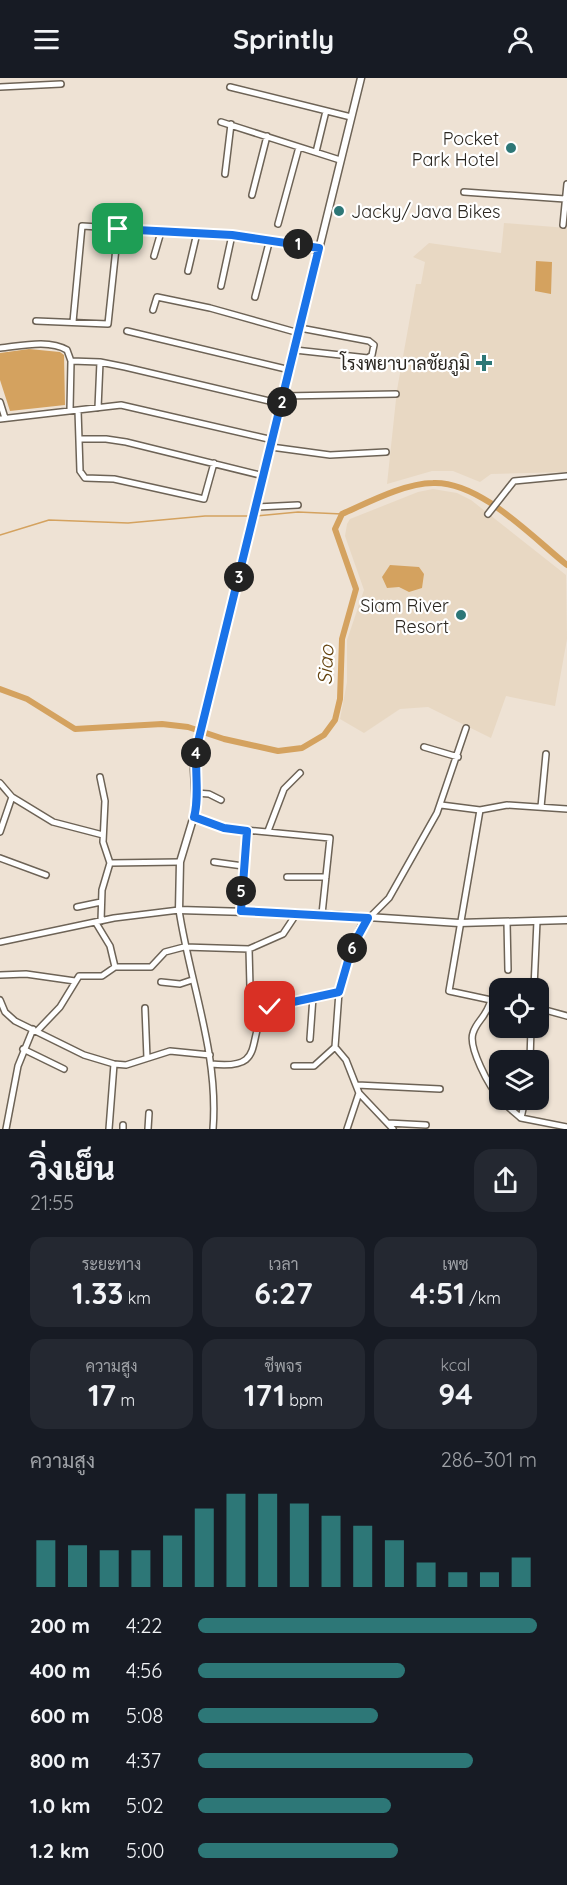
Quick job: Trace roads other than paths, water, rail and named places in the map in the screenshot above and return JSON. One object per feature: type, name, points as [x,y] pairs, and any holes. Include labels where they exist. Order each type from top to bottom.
[{"type":"street","points":[[213,1129],[210,1055],[184,946],[179,910],[180,862],[194,817],[196,793],[194,769],[203,720],[361,78]]},
{"type":"street","points":[[0,87],[61,84]]},
{"type":"street","points":[[230,87],[351,117]]},
{"type":"street","points":[[316,152],[326,111]]},
{"type":"street","points":[[222,123],[340,160]]},
{"type":"street","points":[[225,174],[231,124]]},
{"type":"street","points":[[252,195],[267,136]]},
{"type":"street","points":[[278,224],[299,147]]},
{"type":"street","points":[[563,225],[567,184]]},
{"type":"street","points":[[464,192],[565,199]]},
{"type":"street","points":[[73,322],[82,226],[232,235],[319,248]]},
{"type":"street","points":[[36,321],[108,324],[118,229]]},
{"type":"street","points":[[154,256],[161,232]]},
{"type":"street","points":[[188,271],[197,233]]},
{"type":"street","points":[[221,286],[232,235]]},
{"type":"street","points":[[255,297],[270,239]]},
{"type":"street","points":[[153,310],[157,297],[299,330],[369,341],[374,345],[372,355],[368,358],[295,350]]},
{"type":"street","points":[[127,331],[290,370]]},
{"type":"street","points":[[0,348],[28,344],[67,350],[71,361],[70,410]]},
{"type":"street","points":[[71,361],[100,362],[282,404]]},
{"type":"street","points":[[99,408],[100,362]]},
{"type":"street","points":[[284,396],[396,394]]},
{"type":"street","points":[[0,402],[3,418],[121,405],[162,412],[272,444],[330,455],[386,452]]},
{"type":"street","points":[[78,410],[80,471],[83,477],[114,479],[199,499],[205,498],[214,463]]},
{"type":"street","points":[[80,439],[106,439],[264,476]]},
{"type":"street","points":[[488,514],[498,498],[514,481],[567,476]]},
{"type":"street","points":[[256,510],[298,505]]},
{"type":"street","points":[[294,1066],[314,1066],[334,1047],[339,992],[352,947],[368,918],[389,898],[441,805],[466,728]]},
{"type":"street","points":[[424,747],[458,757]]},
{"type":"street","points":[[541,807],[546,754]]},
{"type":"street","points":[[268,831],[284,789],[300,773]]},
{"type":"street","points":[[99,777],[105,801],[103,835],[110,863],[102,890],[98,922],[110,946],[115,967]]},
{"type":"street","points":[[0,783],[12,797],[53,822],[103,835]]},
{"type":"street","points":[[196,793],[209,794],[221,800]]},
{"type":"street","points":[[0,832],[12,797]]},
{"type":"street","points":[[441,805],[480,810],[507,805],[567,808]]},
{"type":"street","points":[[480,810],[449,991],[489,1000]]},
{"type":"street","points":[[194,817],[224,828],[330,838],[322,914]]},
{"type":"street","points":[[241,911],[247,831]]},
{"type":"street","points":[[0,858],[46,875]]},
{"type":"street","points":[[110,863],[180,862]]},
{"type":"street","points":[[214,862],[243,866]]},
{"type":"street","points":[[287,877],[326,877]]},
{"type":"street","points":[[77,907],[101,902]]},
{"type":"street","points":[[0,942],[98,922],[179,910],[322,914],[459,923],[567,920]]},
{"type":"street","points":[[6,1129],[23,1049],[36,1029],[60,1007],[80,976],[107,975],[115,967],[151,967],[165,952],[184,946],[249,949],[283,934],[297,913]]},
{"type":"street","points":[[534,978],[537,921]]},
{"type":"street","points":[[507,922],[508,970]]},
{"type":"street","points":[[249,949],[250,987]]},
{"type":"street","points":[[0,975],[26,974],[75,981]]},
{"type":"street","points":[[161,982],[180,984],[192,980]]},
{"type":"street","points":[[211,1064],[230,1066],[243,1062],[251,1052],[264,1010],[339,992]]},
{"type":"street","points":[[310,1039],[313,997]]},
{"type":"street","points":[[0,1000],[9,1017]]},
{"type":"street","points":[[146,1008],[147,1058]]},
{"type":"street","points":[[489,1008],[487,1015],[474,1029],[471,1041],[489,1082]]},
{"type":"street","points":[[549,1011],[567,1016]]},
{"type":"street","points":[[0,1018],[9,1017],[84,1055],[114,1064],[126,1065],[170,1052],[210,1055]]},
{"type":"street","points":[[334,1047],[346,1060],[359,1094],[347,1129]]},
{"type":"street","points":[[23,1049],[64,1069]]},
{"type":"street","points":[[109,1129],[114,1064]]},
{"type":"street","points":[[357,1085],[440,1089]]},
{"type":"street","points":[[359,1094],[393,1129]]},
{"type":"street","points":[[512,1110],[521,1118],[567,1127]]},
{"type":"street","points":[[521,1118],[523,1110]]},
{"type":"street","points":[[148,1129],[149,1113]]},
{"type":"street","points":[[388,1123],[426,1125]]},
{"type":"street","points":[[541,1123],[545,1129]]},
{"type":"waterway","name":"Siao","points":[[0,689],[27,699],[75,729],[162,724],[188,727],[224,739],[278,751],[302,748],[324,735],[335,720],[340,699],[342,639],[356,589],[335,529],[342,514],[410,486],[433,483],[451,485],[469,491],[505,513],[567,565]]},
{"type":"waterway","points":[[256,516],[298,512],[342,514]]},
{"type":"waterway","points":[[0,535],[49,520],[128,523],[205,516],[251,516]]},
{"type":"place","name":"Pocket Park Hotel","points":[[511,148]]},
{"type":"place","name":"Jacky/Java Bikes","points":[[339,211]]},
{"type":"place","name":"โรงพยาบาลชัยภูมิ","points":[[484,363]]},
{"type":"place","name":"Siam River Resort","points":[[461,615]]}]
